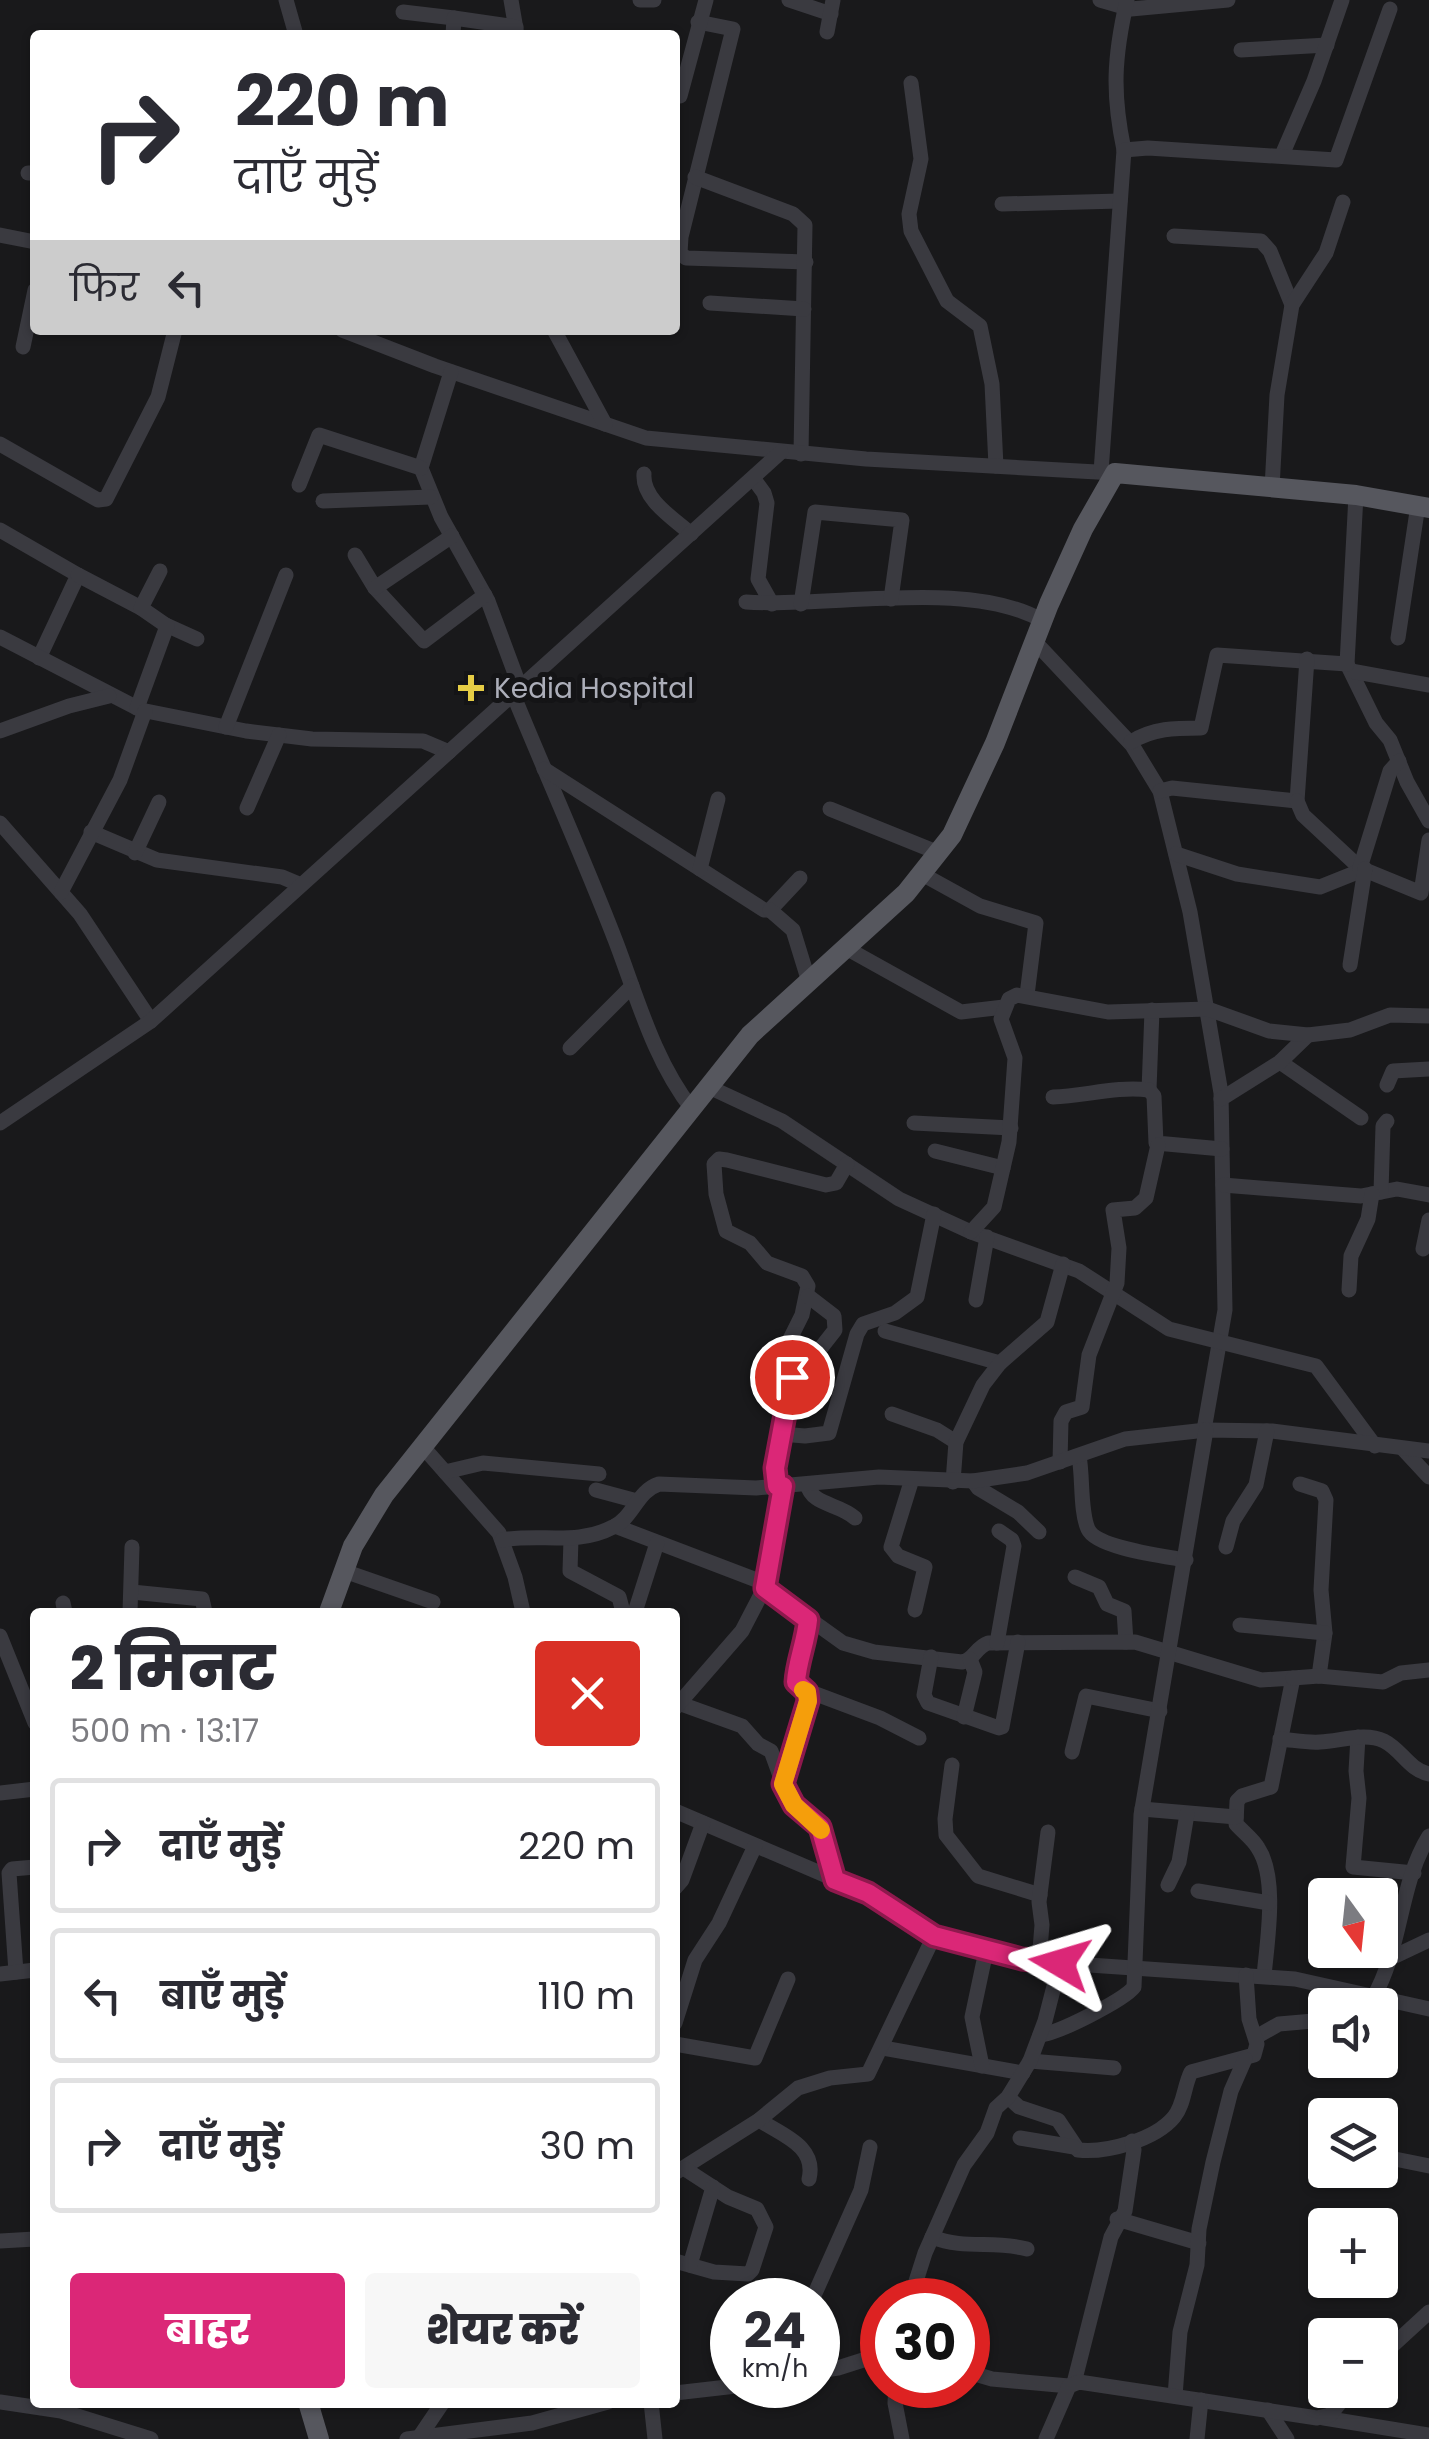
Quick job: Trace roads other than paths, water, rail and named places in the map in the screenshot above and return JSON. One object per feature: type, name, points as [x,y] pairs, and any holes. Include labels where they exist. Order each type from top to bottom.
[{"type":"main road","points":[[330,1608],[353,1546],[384,1495],[750,1035],[922,874],[952,836],[1108,472],[1356,495],[1423,506]]},
{"type":"main road","points":[[310,2408],[319,2439]]},
{"type":"street","points":[[286,0],[295,30]]},
{"type":"street","points":[[512,0],[516,30]]},
{"type":"street","points":[[640,0],[654,0]]},
{"type":"street","points":[[680,96],[706,0]]},
{"type":"street","points":[[790,0],[832,7],[827,32]]},
{"type":"street","points":[[1100,0],[1126,4],[1228,0]]},
{"type":"street","points":[[1282,155],[1342,0]]},
{"type":"street","points":[[355,335],[646,438],[801,454],[1108,472],[1124,150],[1115,101],[1116,56],[1126,4]]},
{"type":"street","points":[[1124,150],[1282,155],[1334,161],[1390,10]]},
{"type":"street","points":[[404,12],[511,30]]},
{"type":"street","points":[[453,30],[454,18]]},
{"type":"street","points":[[680,233],[733,29],[698,22]]},
{"type":"street","points":[[1241,50],[1326,44]]},
{"type":"street","points":[[910,83],[920,159],[910,231],[946,301],[980,326],[992,384],[996,466]]},
{"type":"street","points":[[696,177],[801,220],[806,232],[801,454]]},
{"type":"street","points":[[1002,204],[1120,201]]},
{"type":"street","points":[[1272,488],[1277,395],[1292,305],[1326,253],[1344,202]]},
{"type":"street","points":[[0,235],[30,241]]},
{"type":"street","points":[[1174,236],[1261,241],[1270,250],[1292,305]]},
{"type":"street","points":[[680,252],[686,258],[806,262]]},
{"type":"street","points":[[710,303],[804,309]]},
{"type":"street","points":[[23,347],[30,314]]},
{"type":"street","points":[[0,444],[98,500],[106,499],[158,397],[174,335]]},
{"type":"street","points":[[557,335],[605,424]]},
{"type":"street","points":[[451,372],[421,468],[431,497],[485,595],[544,769],[670,1081],[692,1110]]},
{"type":"street","points":[[299,485],[318,435],[421,468]]},
{"type":"street","points":[[0,1123],[150,1020],[781,452]]},
{"type":"street","points":[[644,474],[643,484],[649,495],[690,534]]},
{"type":"street","points":[[753,478],[767,503],[758,579],[772,604]]},
{"type":"street","points":[[1356,495],[1349,668],[1429,821]]},
{"type":"street","points":[[323,502],[431,497]]},
{"type":"street","points":[[1398,638],[1423,506]]},
{"type":"street","points":[[801,604],[815,512],[908,518],[891,598]]},
{"type":"street","points":[[0,530],[197,639]]},
{"type":"street","points":[[376,588],[452,536]]},
{"type":"street","points":[[355,555],[376,588],[423,640],[427,641],[485,595]]},
{"type":"street","points":[[141,608],[160,571]]},
{"type":"street","points":[[39,658],[78,575]]},
{"type":"street","points":[[226,727],[286,575]]},
{"type":"street","points":[[746,602],[801,604],[891,598],[1007,605],[1043,621]]},
{"type":"street","points":[[60,892],[120,780],[166,624]]},
{"type":"street","points":[[0,638],[141,709],[279,734],[356,742],[434,743],[449,752]]},
{"type":"street","points":[[1036,644],[1130,742],[1160,791],[1208,1009],[1221,1099],[1225,1310],[1142,1809],[1134,1987],[1121,2000],[1054,2033],[1040,2035]]},
{"type":"street","points":[[1130,742],[1169,727],[1202,728],[1216,656],[1307,659],[1429,685]]},
{"type":"street","points":[[1307,659],[1297,801],[1303,815],[1362,868],[1425,895],[1429,840]]},
{"type":"street","points":[[0,731],[109,696]]},
{"type":"street","points":[[247,808],[279,734]]},
{"type":"street","points":[[1350,965],[1362,868],[1390,772],[1400,760]]},
{"type":"street","points":[[544,769],[764,910],[770,910],[793,930],[809,982]]},
{"type":"street","points":[[1160,791],[1172,788],[1297,801]]},
{"type":"street","points":[[700,870],[718,799]]},
{"type":"street","points":[[134,854],[160,802]]},
{"type":"street","points":[[830,809],[940,853]]},
{"type":"street","points":[[1,826],[80,914],[150,1020]]},
{"type":"street","points":[[91,832],[134,854],[282,877],[301,885]]},
{"type":"street","points":[[1176,854],[1237,874],[1320,887],[1362,868]]},
{"type":"street","points":[[922,874],[980,906],[1036,923],[1027,995]]},
{"type":"street","points":[[770,910],[800,878]]},
{"type":"street","points":[[846,948],[960,1012],[1004,1007]]},
{"type":"street","points":[[570,1048],[632,986]]},
{"type":"street","points":[[976,1300],[979,1235],[994,1207],[1010,1128],[1014,1058],[1002,1029],[1004,1007],[1009,999],[1027,995],[1090,1011],[1208,1009],[1268,1031],[1308,1036],[1350,1030],[1390,1015],[1429,1016]]},
{"type":"street","points":[[1060,1462],[1062,1421],[1066,1412],[1082,1407],[1089,1355],[1115,1294],[1120,1256],[1112,1210],[1135,1208],[1146,1198],[1158,1145],[1154,1096],[1149,1090],[1152,1010]]},
{"type":"street","points":[[1221,1099],[1280,1062],[1308,1036]]},
{"type":"street","points":[[1280,1062],[1361,1118]]},
{"type":"street","points":[[1387,1085],[1393,1072],[1429,1069]]},
{"type":"street","points":[[710,1087],[782,1121],[899,1199],[979,1235],[1063,1264],[1169,1329],[1316,1366],[1374,1446]]},
{"type":"street","points":[[1052,1097],[1085,1096],[1104,1090],[1149,1090]]},
{"type":"street","points":[[1349,1290],[1351,1256],[1377,1193],[1383,1126],[1388,1120]]},
{"type":"street","points":[[914,1122],[1010,1128]]},
{"type":"street","points":[[1158,1145],[1222,1149]]},
{"type":"street","points":[[934,1150],[1003,1168]]},
{"type":"street","points":[[785,1348],[808,1296],[808,1286],[802,1276],[767,1263],[747,1242],[726,1231],[716,1194],[714,1164],[719,1159],[727,1160],[826,1185],[839,1180],[847,1164]]},
{"type":"street","points":[[1223,1185],[1361,1196],[1397,1189],[1429,1195]]},
{"type":"street","points":[[781,1434],[829,1433],[857,1334],[864,1324],[895,1313],[917,1297],[934,1214]]},
{"type":"street","points":[[1423,1249],[1429,1220]]},
{"type":"street","points":[[953,1482],[956,1442],[983,1385],[1000,1363],[1048,1322],[1063,1264]]},
{"type":"street","points":[[680,1704],[742,1631],[766,1586],[780,1486],[775,1468],[790,1379],[802,1372],[835,1330],[834,1316],[808,1296]]},
{"type":"street","points":[[885,1331],[1000,1363]]},
{"type":"street","points":[[892,1414],[937,1430],[956,1442]]},
{"type":"street","points":[[502,1540],[533,1535],[571,1539],[615,1526],[646,1490],[660,1484],[780,1486],[880,1477],[973,1481],[1027,1472],[1125,1439],[1205,1430],[1267,1431],[1429,1452]]},
{"type":"street","points":[[1226,1547],[1233,1522],[1256,1485],[1267,1431]]},
{"type":"street","points":[[422,1447],[491,1522],[502,1540],[523,1608]]},
{"type":"street","points":[[1403,1449],[1429,1477]]},
{"type":"street","points":[[1079,1456],[1086,1524],[1094,1538],[1186,1560]]},
{"type":"street","points":[[445,1472],[483,1463],[598,1482],[637,1501]]},
{"type":"street","points":[[912,1479],[891,1547],[898,1556],[924,1567],[915,1610]]},
{"type":"street","points":[[973,1481],[1039,1532]]},
{"type":"street","points":[[807,1484],[812,1497],[845,1509],[854,1518]]},
{"type":"street","points":[[1300,1484],[1322,1491],[1326,1500],[1320,1590],[1325,1633],[1319,1676]]},
{"type":"street","points":[[615,1526],[766,1586],[808,1620],[843,1643],[860,1648],[962,1662],[970,1659],[980,1646],[996,1643],[1153,1644],[1261,1680],[1319,1676],[1383,1682],[1401,1673],[1429,1670]]},
{"type":"street","points":[[996,1643],[1014,1546],[1000,1531]]},
{"type":"street","points":[[571,1539],[570,1571],[618,1596],[622,1608]]},
{"type":"street","points":[[636,1608],[657,1544]]},
{"type":"street","points":[[130,1608],[132,1548]]},
{"type":"street","points":[[344,1571],[433,1602]]},
{"type":"street","points":[[1075,1577],[1102,1589],[1107,1604],[1124,1611],[1126,1642]]},
{"type":"street","points":[[132,1592],[202,1598],[203,1608]]},
{"type":"street","points":[[808,1620],[806,1644],[796,1676],[800,1688],[880,1718],[918,1738]]},
{"type":"street","points":[[1240,1625],[1325,1633]]},
{"type":"street","points":[[0,1636],[30,1711]]},
{"type":"street","points":[[931,1657],[926,1700],[994,1728],[1002,1727],[1018,1642]]},
{"type":"street","points":[[964,1717],[975,1672],[970,1659]]},
{"type":"street","points":[[1264,1976],[1268,1876],[1259,1849],[1236,1824],[1236,1817],[1239,1798],[1271,1787],[1293,1678]]},
{"type":"street","points":[[783,1784],[808,1701],[807,1692]]},
{"type":"street","points":[[1072,1752],[1086,1696],[1160,1711]]},
{"type":"street","points":[[680,1707],[742,1726],[758,1744],[772,1750],[794,1805],[820,1827],[835,1880]]},
{"type":"street","points":[[1280,1739],[1320,1742],[1358,1738],[1388,1742],[1412,1767],[1429,1774]]},
{"type":"street","points":[[1358,1738],[1359,1798],[1353,1867],[1414,1873]]},
{"type":"street","points":[[952,1765],[944,1819],[946,1836],[978,1876],[1040,1894]]},
{"type":"street","points":[[0,1793],[30,1790]]},
{"type":"street","points":[[1142,1809],[1236,1817]]},
{"type":"street","points":[[680,1814],[868,1893],[934,1936],[986,1951],[1060,1963],[1295,1979],[1329,1988]]},
{"type":"street","points":[[1168,1886],[1180,1862],[1187,1814]]},
{"type":"street","points":[[680,1882],[702,1823]]},
{"type":"street","points":[[1039,1961],[1040,1894],[1048,1832]]},
{"type":"street","points":[[1398,1932],[1429,1836]]},
{"type":"street","points":[[680,2007],[695,1960],[719,1923],[756,1846]]},
{"type":"street","points":[[8,1973],[9,1873],[12,1869],[30,1867]]},
{"type":"street","points":[[1198,1891],[1268,1903]]},
{"type":"street","points":[[680,2171],[759,2120],[798,2088],[830,2078],[868,2074],[934,1936]]},
{"type":"street","points":[[1398,1955],[1429,1940]]},
{"type":"street","points":[[982,2066],[972,2017],[986,1951]]},
{"type":"street","points":[[918,2278],[964,2165],[987,2133],[996,2108],[1008,2097],[1026,2067],[1040,2035],[1060,1963]]},
{"type":"street","points":[[1008,2097],[1019,2107],[1064,2124],[1078,2150],[1097,2150],[1132,2141],[1163,2126],[1177,2114],[1190,2072],[1245,2059],[1256,2050],[1246,1975]]},
{"type":"street","points":[[680,2045],[755,2058],[788,1979]]},
{"type":"street","points":[[1398,2004],[1429,2009]]},
{"type":"street","points":[[1256,2036],[1279,2024],[1308,2021]]},
{"type":"street","points":[[883,2048],[982,2066],[1114,2068]]},
{"type":"street","points":[[1175,2396],[1180,2332],[1193,2282],[1215,2153],[1231,2091],[1245,2059]]},
{"type":"street","points":[[759,2120],[803,2147],[811,2164],[808,2179]]},
{"type":"street","points":[[1020,2138],[1074,2146]]},
{"type":"street","points":[[1046,2439],[1072,2385],[1117,2220],[1124,2210],[1134,2150],[1132,2141]]},
{"type":"street","points":[[822,2278],[861,2190],[870,2147]]},
{"type":"street","points":[[1398,2160],[1429,2166]]},
{"type":"street","points":[[680,2171],[713,2187],[757,2209],[766,2228],[750,2273],[714,2272],[682,2263],[713,2187]]},
{"type":"street","points":[[1117,2220],[1198,2243]]},
{"type":"street","points":[[932,2237],[958,2246],[1006,2244],[1027,2249]]},
{"type":"street","points":[[0,2241],[30,2239]]},
{"type":"street","points":[[1398,2340],[1429,2312]]},
{"type":"street","points":[[990,2378],[1175,2396],[1429,2434]]},
{"type":"street","points":[[680,2392],[710,2389]]},
{"type":"street","points":[[1198,2439],[1201,2400]]},
{"type":"street","points":[[0,2402],[30,2406]]},
{"type":"street","points":[[41,2408],[151,2439]]},
{"type":"street","points":[[415,2438],[438,2408]]},
{"type":"street","points":[[415,2438],[532,2423],[586,2408]]},
{"type":"street","points":[[652,2408],[655,2439]]},
{"type":"street","points":[[896,2408],[902,2439]]},
{"type":"street","points":[[1324,2418],[1333,2408]]},
{"type":"street","points":[[1268,2410],[1287,2439]]},
{"type":"place","name":"Kedia Hospital","points":[[471,688]]}]
